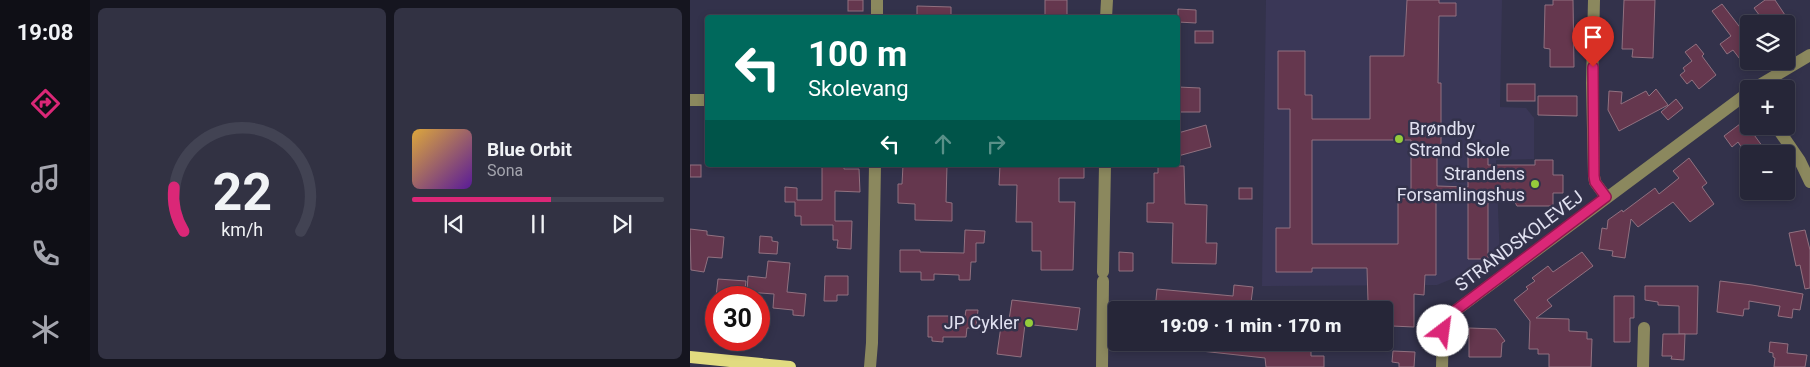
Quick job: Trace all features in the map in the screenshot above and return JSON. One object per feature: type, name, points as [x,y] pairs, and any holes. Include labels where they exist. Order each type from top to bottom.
[{"type":"main road","points":[[692,357],[790,367]]},
{"type":"street","points":[[877,0],[877,15]]},
{"type":"street","points":[[1106,15],[1107,0]]},
{"type":"street","points":[[1594,0],[1592,83],[1594,176],[1595,182],[1606,197]]},
{"type":"street","points":[[1768,80],[1810,55]]},
{"type":"street","name":"STRANDSKOLEVEJ","points":[[1442,367],[1443,331],[1447,317],[1740,99]]},
{"type":"street","points":[[690,100],[705,100]]},
{"type":"street","points":[[1782,135],[1800,161],[1810,182]]},
{"type":"street","points":[[870,367],[872,343],[874,167]]},
{"type":"street","points":[[1102,367],[1104,167]]},
{"type":"street","points":[[1643,367],[1644,328]]},
{"type":"shaded area","name":"Brøndby Strand Skole","points":[[1266,0],[1502,0],[1500,107],[1526,108],[1534,118],[1534,159],[1496,160],[1500,259],[1437,285],[1262,286]]},
{"type":"building","points":[[848,0],[863,0],[863,11],[848,11]]},
{"type":"building","points":[[1045,0],[1067,0],[1067,15],[1045,15]]},
{"type":"building","points":[[1407,0],[1439,0],[1439,3],[1456,3],[1456,16],[1439,16],[1438,83],[1441,83],[1441,147],[1437,147],[1437,186],[1468,187],[1468,157],[1488,157],[1488,165],[1535,165],[1535,160],[1553,160],[1553,175],[1563,175],[1563,193],[1553,193],[1553,206],[1517,206],[1510,193],[1488,193],[1488,259],[1468,259],[1468,199],[1436,199],[1436,275],[1425,275],[1424,295],[1414,294],[1414,327],[1393,326],[1393,301],[1368,301],[1367,268],[1312,268],[1312,272],[1276,272],[1276,228],[1290,228],[1290,109],[1278,109],[1278,51],[1305,51],[1305,95],[1312,95],[1312,119],[1370,119],[1370,56],[1404,56]],"holes":[[[1312,140],[1411,140],[1411,198],[1398,198],[1398,244],[1312,244]]]},
{"type":"building","points":[[1553,0],[1573,0],[1574,67],[1550,67],[1550,49],[1544,48],[1545,5],[1553,5]]},
{"type":"building","points":[[1624,0],[1655,0],[1653,58],[1632,57],[1633,49],[1622,49]]},
{"type":"building","points":[[1765,0],[1775,0],[1785,15],[1759,15],[1754,8]]},
{"type":"building","points":[[1722,4],[1740,27],[1740,59],[1733,50],[1727,54],[1720,44],[1731,36],[1712,11]]},
{"type":"building","points":[[917,6],[951,7],[951,15],[917,15]]},
{"type":"building","points":[[1178,9],[1196,10],[1196,23],[1180,22],[1180,15],[1178,15]]},
{"type":"building","points":[[1195,31],[1213,31],[1213,43],[1195,43]]},
{"type":"building","points":[[1696,44],[1716,75],[1699,89],[1692,80],[1687,84],[1680,75],[1685,71],[1683,68],[1692,61],[1685,52]]},
{"type":"building","points":[[1507,84],[1535,84],[1535,101],[1507,101]]},
{"type":"building","points":[[1180,87],[1200,88],[1200,112],[1180,112]]},
{"type":"building","points":[[1656,89],[1668,105],[1619,131],[1608,110],[1609,91],[1622,92],[1621,104],[1646,91],[1649,96]]},
{"type":"building","points":[[1538,96],[1577,96],[1577,116],[1538,115]]},
{"type":"building","points":[[1676,99],[1683,108],[1668,120],[1661,112]]},
{"type":"building","points":[[1740,124],[1740,135],[1754,135],[1761,145],[1740,145],[1738,142],[1732,147],[1724,136]]},
{"type":"building","points":[[1206,125],[1211,147],[1180,155],[1180,132]]},
{"type":"building","points":[[1689,158],[1707,183],[1702,187],[1714,204],[1690,222],[1673,202],[1638,227],[1631,219],[1625,258],[1612,256],[1613,251],[1599,249],[1602,228],[1607,229],[1608,220],[1622,210],[1623,212],[1655,188],[1659,194],[1679,178],[1673,171]]},
{"type":"building","points":[[690,165],[701,165],[701,177],[690,177]]},
{"type":"building","points":[[1184,166],[1185,204],[1207,205],[1206,243],[1217,243],[1216,264],[1172,263],[1173,223],[1147,222],[1147,203],[1154,203],[1154,173],[1158,173],[1158,167]]},
{"type":"building","points":[[822,167],[859,169],[860,192],[835,191],[835,221],[852,221],[851,249],[837,248],[838,240],[833,240],[833,225],[801,225],[801,216],[795,216],[795,202],[785,202],[785,187],[797,188],[797,200],[822,200]]},
{"type":"building","points":[[903,167],[947,167],[946,202],[952,203],[952,221],[915,220],[915,204],[898,203],[898,184],[902,184]]},
{"type":"building","points":[[1000,167],[1084,167],[1084,178],[1059,178],[1059,202],[1075,202],[1073,270],[1041,270],[1041,251],[1032,251],[1032,222],[1016,222],[1017,185],[999,185]]},
{"type":"building","points":[[1239,188],[1252,188],[1252,199],[1239,199]]},
{"type":"building","points":[[690,229],[707,231],[707,235],[724,237],[722,258],[708,257],[704,272],[691,270]]},
{"type":"building","points":[[965,230],[985,231],[984,243],[976,243],[976,262],[971,262],[970,280],[959,280],[959,275],[934,274],[934,280],[921,280],[921,272],[900,272],[900,250],[964,253]]},
{"type":"building","points":[[1805,230],[1810,250],[1810,288],[1805,289],[1800,265],[1796,266],[1789,233]]},
{"type":"building","points":[[760,236],[772,237],[772,241],[778,242],[777,254],[759,253]]},
{"type":"building","points":[[1119,252],[1133,253],[1133,271],[1119,271]]},
{"type":"building","points":[[1582,252],[1593,266],[1547,300],[1552,306],[1536,318],[1569,319],[1569,331],[1587,332],[1587,339],[1592,339],[1591,367],[1549,367],[1549,354],[1538,354],[1538,349],[1529,349],[1530,321],[1514,300],[1528,289],[1526,287],[1535,281],[1532,278],[1548,266],[1553,272]]},
{"type":"building","points":[[768,261],[790,263],[787,292],[806,294],[804,316],[793,315],[793,310],[773,308],[774,294],[770,294],[770,286],[747,286],[748,276],[766,278]]},
{"type":"building","points":[[825,276],[848,276],[848,295],[837,295],[837,301],[824,301]]},
{"type":"building","points":[[718,279],[746,281],[745,286],[717,286]]},
{"type":"building","points":[[1720,281],[1803,294],[1800,310],[1793,309],[1792,318],[1778,316],[1780,306],[1749,301],[1749,309],[1744,309],[1743,316],[1717,312]]},
{"type":"building","points":[[1234,285],[1253,287],[1251,301],[1156,301],[1157,289],[1233,296]]},
{"type":"building","points":[[1645,286],[1698,286],[1697,334],[1679,334],[1679,306],[1658,305],[1658,302],[1645,300]]},
{"type":"building","points":[[1614,296],[1634,296],[1634,318],[1630,318],[1630,342],[1614,342]]},
{"type":"building","points":[[1012,300],[1080,308],[1077,330],[1025,324],[1021,357],[997,354],[1002,319],[1009,320]]},
{"type":"building","points":[[966,310],[978,310],[976,328],[967,328],[966,337],[943,337],[943,342],[932,341],[932,337],[928,337],[928,316],[965,316]]},
{"type":"building","points":[[1469,328],[1496,329],[1505,341],[1502,343],[1501,357],[1469,357]]},
{"type":"building","points":[[1663,334],[1685,334],[1684,360],[1671,359],[1672,356],[1662,356]]},
{"type":"building","points":[[1770,342],[1788,344],[1787,353],[1807,355],[1805,367],[1774,367],[1775,358],[1773,353],[1769,352]]},
{"type":"building","points":[[1201,351],[1311,351],[1311,356],[1324,356],[1324,367],[1266,367],[1265,358]]},
{"type":"building","points":[[1393,351],[1415,352],[1414,367],[1399,367],[1399,363],[1392,362]]},
{"type":"place","name":"Brøndby Strand Skole","points":[[1399,139]]},
{"type":"place","name":"Strandens Forsamlingshus","points":[[1535,184]]},
{"type":"place","name":"JP Cykler","points":[[1029,323]]},
{"type":"route","points":[[1443,331],[1447,317],[1606,197],[1598,188],[1594,176],[1593,67]]}]
